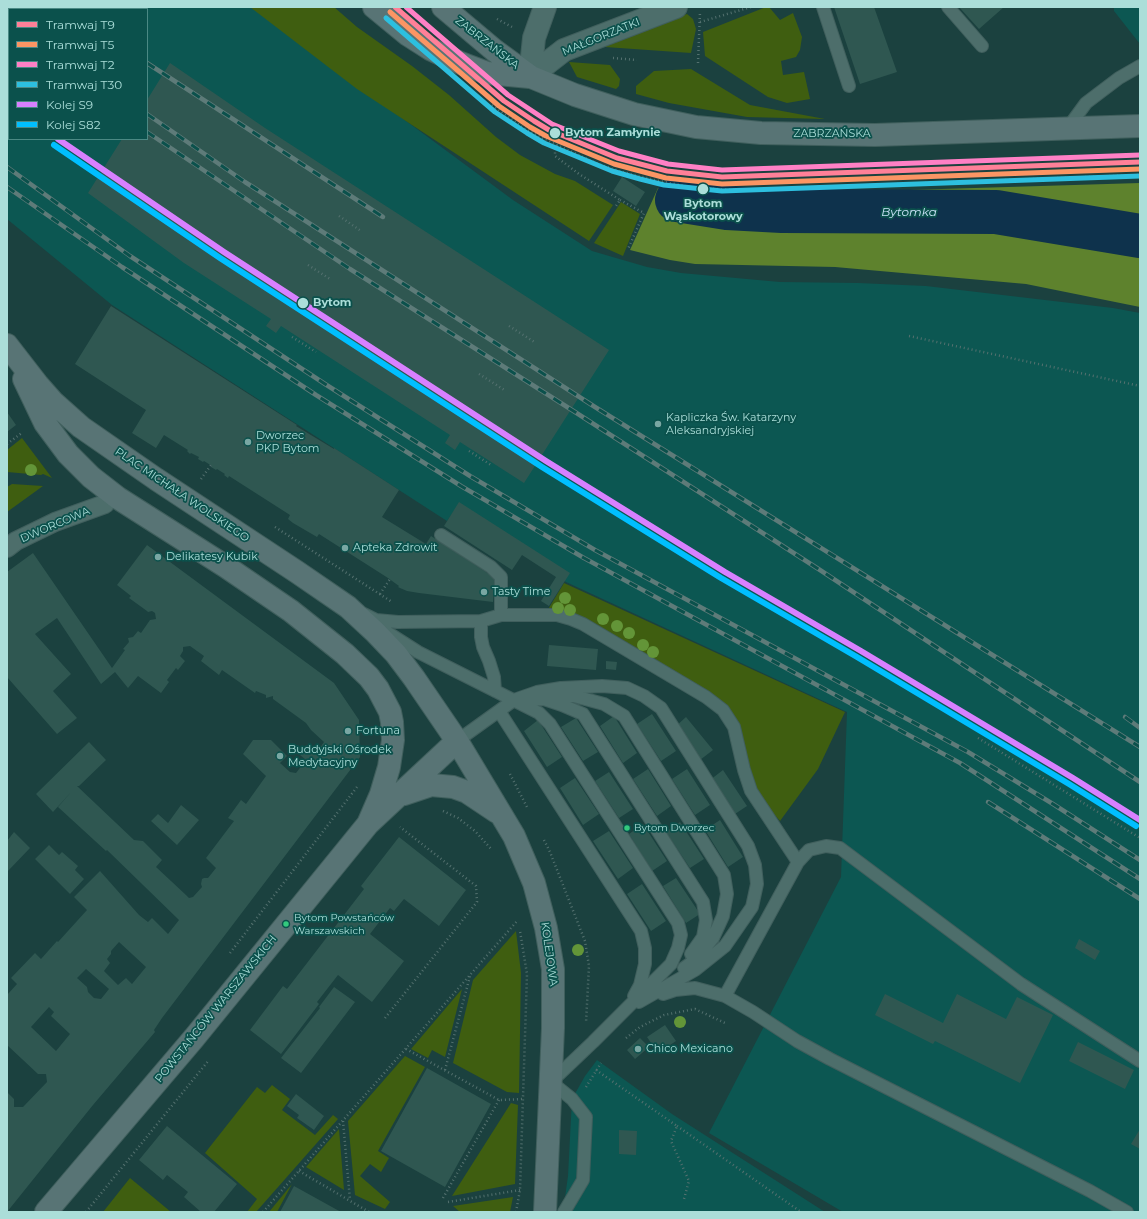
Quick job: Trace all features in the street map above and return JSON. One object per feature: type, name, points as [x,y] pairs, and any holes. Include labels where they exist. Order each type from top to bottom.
[{"type":"main road","name":"ZABRZAŃSKA","points":[[374,7],[408,35],[430,49],[458,62],[487,73],[532,77]]},
{"type":"main road","name":"ZABRZAŃSKA","points":[[443,7],[494,50],[532,77],[575,95],[634,114],[696,127],[734,132],[875,134],[1140,126]]},
{"type":"main road","name":"PLAC MICHAŁA WOLSKIEGO","points":[[8,346],[48,396],[81,426],[156,479],[297,572],[348,608],[375,632],[396,654],[457,741]]},
{"type":"main road","name":"PLAC MICHAŁA WOLSKIEGO","points":[[8,346],[45,423],[68,454],[91,477],[118,498],[226,566],[291,611],[346,654],[369,677],[378,689],[390,712],[394,740],[389,767],[381,794],[368,824]]},
{"type":"main road","name":"POWSTAŃCÓW WARSZAWSKICH","points":[[46,1212],[194,1038],[368,824],[457,741]]},
{"type":"main road","name":"KOLEJOWA","points":[[457,741],[514,836],[534,883],[543,914],[547,935],[554,984],[545,1212]]},
{"type":"main road","points":[[397,797],[431,785],[453,787],[467,792],[503,817]]},
{"type":"street","points":[[532,77],[534,38],[545,7]]},
{"type":"street","name":"MAŁGORZATKI","points":[[532,77],[564,50],[676,7]]},
{"type":"street","name":"DWORCOWA","points":[[7,548],[16,541],[55,522],[105,504]]},
{"type":"lane","points":[[823,7],[849,86]]},
{"type":"lane","points":[[948,7],[982,46]]},
{"type":"lane","points":[[1068,129],[1086,104],[1120,78],[1140,66]]},
{"type":"lane","points":[[441,535],[491,567],[501,577],[500,615]]},
{"type":"lane","points":[[348,608],[376,620],[398,622],[481,621],[500,615],[557,616],[577,621],[706,697],[723,710],[734,727],[744,770],[751,791],[798,862]]},
{"type":"lane","points":[[348,608],[418,652],[539,712],[550,724],[678,923],[681,935],[678,948],[671,964],[551,1082],[572,1099],[586,1117],[583,1180],[564,1212]]},
{"type":"lane","points":[[481,621],[483,647],[494,677],[495,691]]},
{"type":"lane","points":[[457,741],[514,700],[537,692],[561,688],[602,686],[627,688],[644,696],[661,708],[748,846],[755,865],[757,884],[752,908],[725,946],[695,970],[626,1009]]},
{"type":"lane","points":[[514,700],[547,694],[574,696],[604,704],[624,716],[724,875],[727,894],[723,916],[713,938],[695,960],[626,1009]]},
{"type":"lane","points":[[514,700],[544,699],[562,704],[582,714],[703,902],[706,920],[703,937],[690,955],[626,1009]]},
{"type":"lane","points":[[499,711],[641,931],[645,948],[645,964],[640,985],[626,1009]]},
{"type":"lane","points":[[725,996],[798,862],[809,850],[826,846],[840,848],[1021,984],[1140,1061]]},
{"type":"lane","points":[[626,1009],[675,990],[695,988],[725,996],[753,1012],[797,1041],[830,1059],[1127,1212]]},
{"type":"path","points":[[698,63],[700,7]]},
{"type":"path","points":[[700,22],[751,7]]},
{"type":"path","points":[[492,105],[525,129],[598,164],[622,172],[676,185],[738,190],[1140,175]]},
{"type":"path","points":[[557,145],[555,156],[579,174],[620,200],[644,213],[628,250]]},
{"type":"path","points":[[616,206],[620,200]]},
{"type":"path","points":[[339,216],[361,231]]},
{"type":"path","points":[[308,265],[330,279]]},
{"type":"path","points":[[509,326],[536,343]]},
{"type":"path","points":[[910,336],[1140,386]]},
{"type":"path","points":[[292,337],[316,352]]},
{"type":"path","points":[[479,374],[506,391]]},
{"type":"path","points":[[7,444],[18,436]]},
{"type":"path","points":[[469,451],[491,465]]},
{"type":"path","points":[[207,484],[201,479],[211,465]]},
{"type":"path","points":[[274,526],[380,594],[420,622]]},
{"type":"path","points":[[380,594],[390,579]]},
{"type":"path","points":[[978,738],[1140,838]]},
{"type":"path","points":[[229,954],[358,785]]},
{"type":"path","points":[[442,810],[458,818],[475,831],[491,848],[494,854]]},
{"type":"path","points":[[386,1018],[477,902],[476,886],[398,825],[403,821]]},
{"type":"path","points":[[516,913],[527,974],[520,1190],[516,1212]]},
{"type":"path","points":[[263,1212],[518,920]]},
{"type":"path","points":[[445,1070],[470,976]]},
{"type":"path","points":[[623,1040],[640,1027],[664,1015],[695,1009],[725,1023]]},
{"type":"path","points":[[406,1049],[499,1100],[524,1099]]},
{"type":"path","points":[[86,1212],[212,1056]]},
{"type":"path","points":[[596,1070],[802,1212]]},
{"type":"path","points":[[443,1198],[499,1100]]},
{"type":"path","points":[[343,1121],[350,1201]]},
{"type":"path","points":[[677,1126],[671,1141],[689,1182],[684,1199]]},
{"type":"path","points":[[299,1171],[369,1212]]},
{"type":"path","points":[[448,1202],[520,1190]]},
{"type":"shaded area","points":[[7,7],[252,7],[513,200],[592,251],[647,267],[681,273],[780,282],[926,286],[1113,308],[1140,313],[1140,1212],[843,1212],[709,1133],[841,877],[847,712],[566,582],[454,511],[447,521],[112,305],[7,219]]},
{"type":"shaded area","points":[[1114,7],[1140,7],[1140,44],[1114,11]]},
{"type":"shaded area","points":[[597,1060],[672,1114],[825,1212],[563,1212],[568,1176],[572,1099],[585,1076]]},
{"type":"green space","points":[[250,7],[334,7],[357,27],[412,66],[449,95],[496,137],[520,155],[555,174],[575,181],[613,205],[589,241],[357,89]]},
{"type":"green space","points":[[769,7],[780,20],[793,13],[802,37],[800,50],[796,57],[781,61],[783,75],[804,72],[810,99],[787,103],[768,97],[705,56],[703,32]]},
{"type":"green space","points":[[687,14],[693,19],[696,29],[691,53],[605,47],[606,40]]},
{"type":"green space","points":[[569,62],[610,65],[620,79],[619,86],[616,89],[577,77]]},
{"type":"green space","points":[[691,69],[750,105],[825,119],[747,117],[669,103],[636,94],[636,86],[654,71]]},
{"type":"green space","points":[[1140,183],[1140,307],[1026,284],[835,267],[695,264],[670,260],[630,250],[658,188],[710,196]]},
{"type":"green space","points":[[621,202],[640,214],[623,256],[594,243]]},
{"type":"green space","points":[[22,438],[52,478],[43,474],[7,472],[7,450]]},
{"type":"green space","points":[[12,484],[43,486],[7,512],[7,487]]},
{"type":"green space","points":[[564,583],[845,712],[818,769],[780,821],[756,794],[726,706],[547,611]]},
{"type":"green space","points":[[516,931],[521,973],[519,1093],[507,1092],[453,1063],[473,980]]},
{"type":"green space","points":[[462,989],[445,1057],[432,1050],[428,1058],[411,1049]]},
{"type":"green space","points":[[405,1056],[425,1067],[378,1151],[389,1158],[381,1172],[370,1164],[360,1176],[390,1202],[385,1209],[355,1195],[348,1121]]},
{"type":"green space","points":[[272,1085],[290,1099],[282,1110],[315,1135],[333,1115],[338,1119],[256,1212],[247,1212],[257,1199],[205,1153],[257,1087],[265,1093]]},
{"type":"green space","points":[[511,1103],[518,1105],[515,1184],[452,1196]]},
{"type":"green space","points":[[339,1129],[344,1190],[306,1167]]},
{"type":"green space","points":[[130,1178],[171,1212],[103,1212]]},
{"type":"green space","points":[[292,1184],[277,1212],[269,1212]]},
{"type":"green space","points":[[513,1197],[510,1212],[460,1212],[453,1206]]},
{"type":"building","points":[[834,7],[874,7],[897,72],[860,84]]},
{"type":"building","points":[[959,7],[1004,7],[979,29]]},
{"type":"building","points":[[170,63],[265,128],[609,350],[524,483],[460,442],[455,450],[445,443],[450,435],[281,326],[276,333],[266,326],[271,319],[184,263],[88,193],[121,140],[148,140],[148,98]]},
{"type":"building","points":[[622,177],[645,192],[636,206],[613,191]]},
{"type":"building","name":"Dworzec PKP Bytom","points":[[111,306],[297,425],[296,426],[334,448],[399,490],[382,517],[426,544],[431,536],[495,578],[493,602],[419,593],[400,588],[388,578],[319,534],[317,537],[293,523],[288,519],[290,515],[229,476],[228,478],[224,475],[225,474],[198,459],[199,457],[191,453],[190,454],[187,451],[188,450],[164,435],[156,448],[132,433],[146,410],[75,364]]},
{"type":"building","points":[[7,412],[16,425],[7,432]]},
{"type":"building","points":[[459,502],[570,573],[549,606],[541,601],[556,577],[522,555],[512,570],[444,526]]},
{"type":"building","points":[[147,545],[334,683],[359,720],[360,757],[162,1018],[154,1030],[155,1032],[93,1105],[7,1212],[7,1092],[14,1099],[14,1107],[23,1107],[47,1082],[46,1074],[38,1074],[7,1045],[7,995],[17,984],[11,978],[35,953],[41,959],[87,910],[74,897],[100,871],[139,915],[148,922],[152,918],[168,934],[179,920],[107,850],[106,851],[58,807],[72,791],[53,812],[36,794],[89,742],[106,760],[79,786],[77,786],[134,840],[143,841],[162,860],[156,867],[189,898],[193,897],[202,887],[202,879],[208,878],[216,868],[206,858],[234,821],[228,818],[241,800],[246,804],[266,776],[243,754],[253,740],[271,740],[287,756],[280,763],[290,772],[296,773],[306,760],[300,755],[310,745],[317,752],[324,742],[306,723],[273,699],[273,696],[266,698],[266,695],[256,691],[255,693],[222,670],[219,675],[201,661],[204,656],[190,646],[183,647],[183,651],[180,656],[185,661],[178,670],[176,668],[167,680],[169,682],[161,693],[138,676],[128,688],[115,672],[101,684],[57,618],[35,634],[71,674],[53,691],[77,718],[57,734],[7,677],[7,572],[33,553],[112,668],[125,650],[123,649],[129,642],[128,638],[133,637],[138,631],[141,633],[150,620],[156,619],[155,613],[152,611],[148,612],[129,598],[131,596],[117,585]],"holes":[[[119,942],[146,967],[132,984],[126,978],[118,985],[104,971],[110,963],[107,959],[111,954],[111,951]],[[86,969],[109,989],[101,999],[94,998],[88,992],[87,987],[77,978]],[[49,1007],[54,1012],[51,1016],[70,1034],[56,1051],[31,1027]]]},
{"type":"building","points":[[549,645],[598,649],[596,670],[547,666]]},
{"type":"building","points":[[606,661],[617,662],[616,670],[606,669]]},
{"type":"building","points":[[652,714],[676,751],[661,761],[637,724]]},
{"type":"building","points":[[614,716],[637,753],[623,763],[600,726]]},
{"type":"building","points":[[686,717],[713,750],[700,760],[675,727]]},
{"type":"building","points":[[576,718],[598,752],[583,761],[561,727]]},
{"type":"building","points":[[538,720],[562,757],[547,767],[524,731]]},
{"type":"building","points":[[648,769],[671,806],[657,816],[633,779]]},
{"type":"building","points":[[687,769],[710,805],[695,815],[672,779]]},
{"type":"building","points":[[723,770],[747,806],[735,814],[710,780]]},
{"type":"building","points":[[609,772],[633,809],[619,818],[595,781]]},
{"type":"building","points":[[575,778],[599,814],[583,825],[560,788]]},
{"type":"building","points":[[181,805],[199,820],[177,845],[151,821],[158,814],[168,823]]},
{"type":"building","points":[[720,820],[743,857],[728,867],[705,830]]},
{"type":"building","points":[[680,822],[704,859],[690,868],[666,832]]},
{"type":"building","points":[[643,824],[667,861],[652,871],[629,834]]},
{"type":"building","points":[[609,831],[633,868],[618,879],[593,841]]},
{"type":"building","points":[[14,832],[30,848],[7,872],[7,841]]},
{"type":"building","points":[[399,837],[466,890],[439,926],[404,899],[394,911],[390,908],[370,934],[404,961],[372,1002],[338,975],[317,1002],[319,1004],[281,1054],[250,1030],[283,986],[287,989],[364,889],[361,886]]},
{"type":"building","points":[[49,845],[59,855],[62,852],[78,866],[75,870],[84,879],[70,894],[35,859]]},
{"type":"building","points":[[676,878],[700,914],[686,923],[663,886]]},
{"type":"building","points":[[642,884],[666,921],[651,931],[627,894]]},
{"type":"building","points":[[1079,939],[1100,951],[1095,960],[1075,948]]},
{"type":"building","points":[[334,987],[355,1002],[301,1073],[281,1058],[320,1008],[319,1007]]},
{"type":"building","points":[[885,994],[943,1023],[957,994],[1006,1019],[1017,997],[1053,1015],[1020,1083],[935,1041],[933,1044],[875,1015]]},
{"type":"building","points":[[665,1025],[676,1041],[658,1053],[647,1037]]},
{"type":"building","name":"Chico Mexicano","points":[[640,1038],[649,1047],[635,1059],[627,1050]]},
{"type":"building","points":[[1078,1042],[1134,1070],[1125,1089],[1069,1061]]},
{"type":"building","points":[[427,1068],[491,1104],[445,1187],[381,1151]]},
{"type":"building","points":[[296,1094],[324,1116],[314,1130],[297,1118],[299,1115],[287,1106]]},
{"type":"building","points":[[167,1126],[237,1184],[214,1212],[201,1212],[184,1197],[188,1192],[167,1175],[163,1180],[139,1160]]},
{"type":"building","points":[[1140,1129],[1140,1149],[1131,1144]]},
{"type":"building","points":[[619,1130],[637,1131],[636,1155],[619,1154]]},
{"type":"building","points":[[294,1186],[341,1212],[280,1212]]},
{"type":"waterway","name":"Bytomka","points":[[677,200],[727,208],[782,211],[996,212],[1140,236]]},
{"type":"railway","points":[[148,64],[383,217]]},
{"type":"railway","points":[[148,115],[245,182],[595,407],[1140,747]]},
{"type":"railway","points":[[148,133],[350,269],[820,570],[1140,782]]},
{"type":"railway","points":[[7,167],[130,256],[325,384],[470,476],[595,550],[968,752],[1140,860]]},
{"type":"railway","points":[[7,187],[122,267],[316,395],[461,486],[584,558],[960,763],[1140,879]]},
{"type":"railway","points":[[1125,717],[1140,728]]},
{"type":"railway","points":[[988,802],[1140,899]]},
{"type":"tram line","name":"T9","points":[[395,7],[504,101],[534,121],[549,130],[617,158],[667,171],[722,177],[1140,162]]},
{"type":"tram line","name":"T2","points":[[406,7],[508,95],[552,124],[619,151],[668,164],[722,170],[1140,155]]},
{"type":"tram line","name":"T5","points":[[390,12],[499,106],[530,127],[546,136],[614,164],[666,178],[722,184],[1140,169]]},
{"type":"tram line","name":"T30","points":[[386,18],[495,112],[527,133],[544,143],[612,171],[664,185],[722,191],[1140,176]]},
{"type":"rail line","name":"S9","points":[[59,140],[224,252],[546,461],[725,572],[861,651],[1073,778],[1140,820]]},
{"type":"rail line","name":"S82","points":[[54,145],[220,258],[542,467],[721,578],[857,657],[1069,784],[1136,826]]},
{"type":"place","name":"Bytom Zamłynie","points":[[555,133]]},
{"type":"place","name":"Bytom Wąskotorowy","points":[[703,189]]},
{"type":"place","name":"Bytom","points":[[303,303]]},
{"type":"place","name":"Kapliczka Św. Katarzyny Aleksandryjskiej","points":[[658,424]]},
{"type":"place","name":"Dworzec PKP Bytom","points":[[248,442]]},
{"type":"place","name":"Apteka Zdrowit","points":[[345,548]]},
{"type":"place","name":"Delikatesy Kubik","points":[[158,557]]},
{"type":"place","name":"Tasty Time","points":[[484,592]]},
{"type":"place","name":"Fortuna","points":[[348,731]]},
{"type":"place","name":"Buddyjski Ośrodek Medytacyjny","points":[[280,756]]},
{"type":"place","name":"Bytom Dworzec","points":[[627,828]]},
{"type":"place","name":"Bytom Powstańców Warszawskich","points":[[286,924]]},
{"type":"place","name":"Chico Mexicano","points":[[638,1049]]}]
